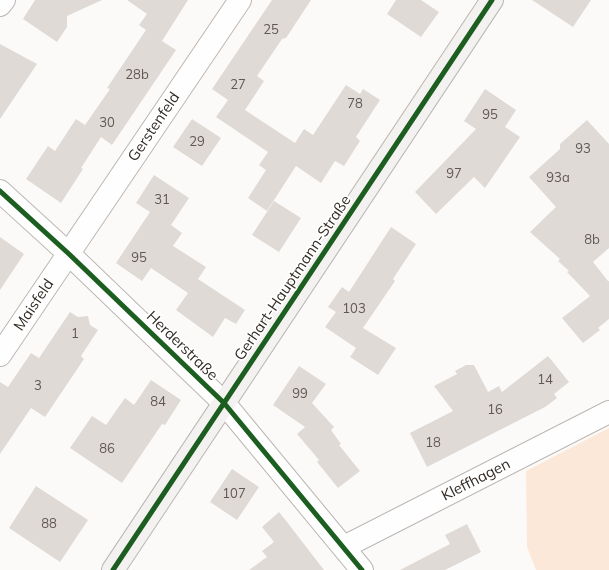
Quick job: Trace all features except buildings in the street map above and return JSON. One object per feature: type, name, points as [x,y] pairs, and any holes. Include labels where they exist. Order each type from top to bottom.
[{"type":"street","points":[[0,5],[4,0]]},
{"type":"street","name":"Gerstenfeld","points":[[69,254],[240,0]]},
{"type":"street","name":"Gerhart-Hauptmann-Straße","points":[[113,570],[492,0]]},
{"type":"street","name":"Herderstraße","points":[[0,191],[69,254],[224,403],[362,570]]},
{"type":"street","name":"Maisfeld","points":[[0,355],[69,254]]},
{"type":"street","name":"Kleffhagen","points":[[344,547],[609,412]]},
{"type":"shaded area","points":[[609,428],[609,570],[536,570],[527,547],[526,471]]},
{"type":"cycle path","points":[[113,570],[492,0]]},
{"type":"cycle path","points":[[0,191],[69,254],[224,403],[362,570]]}]
